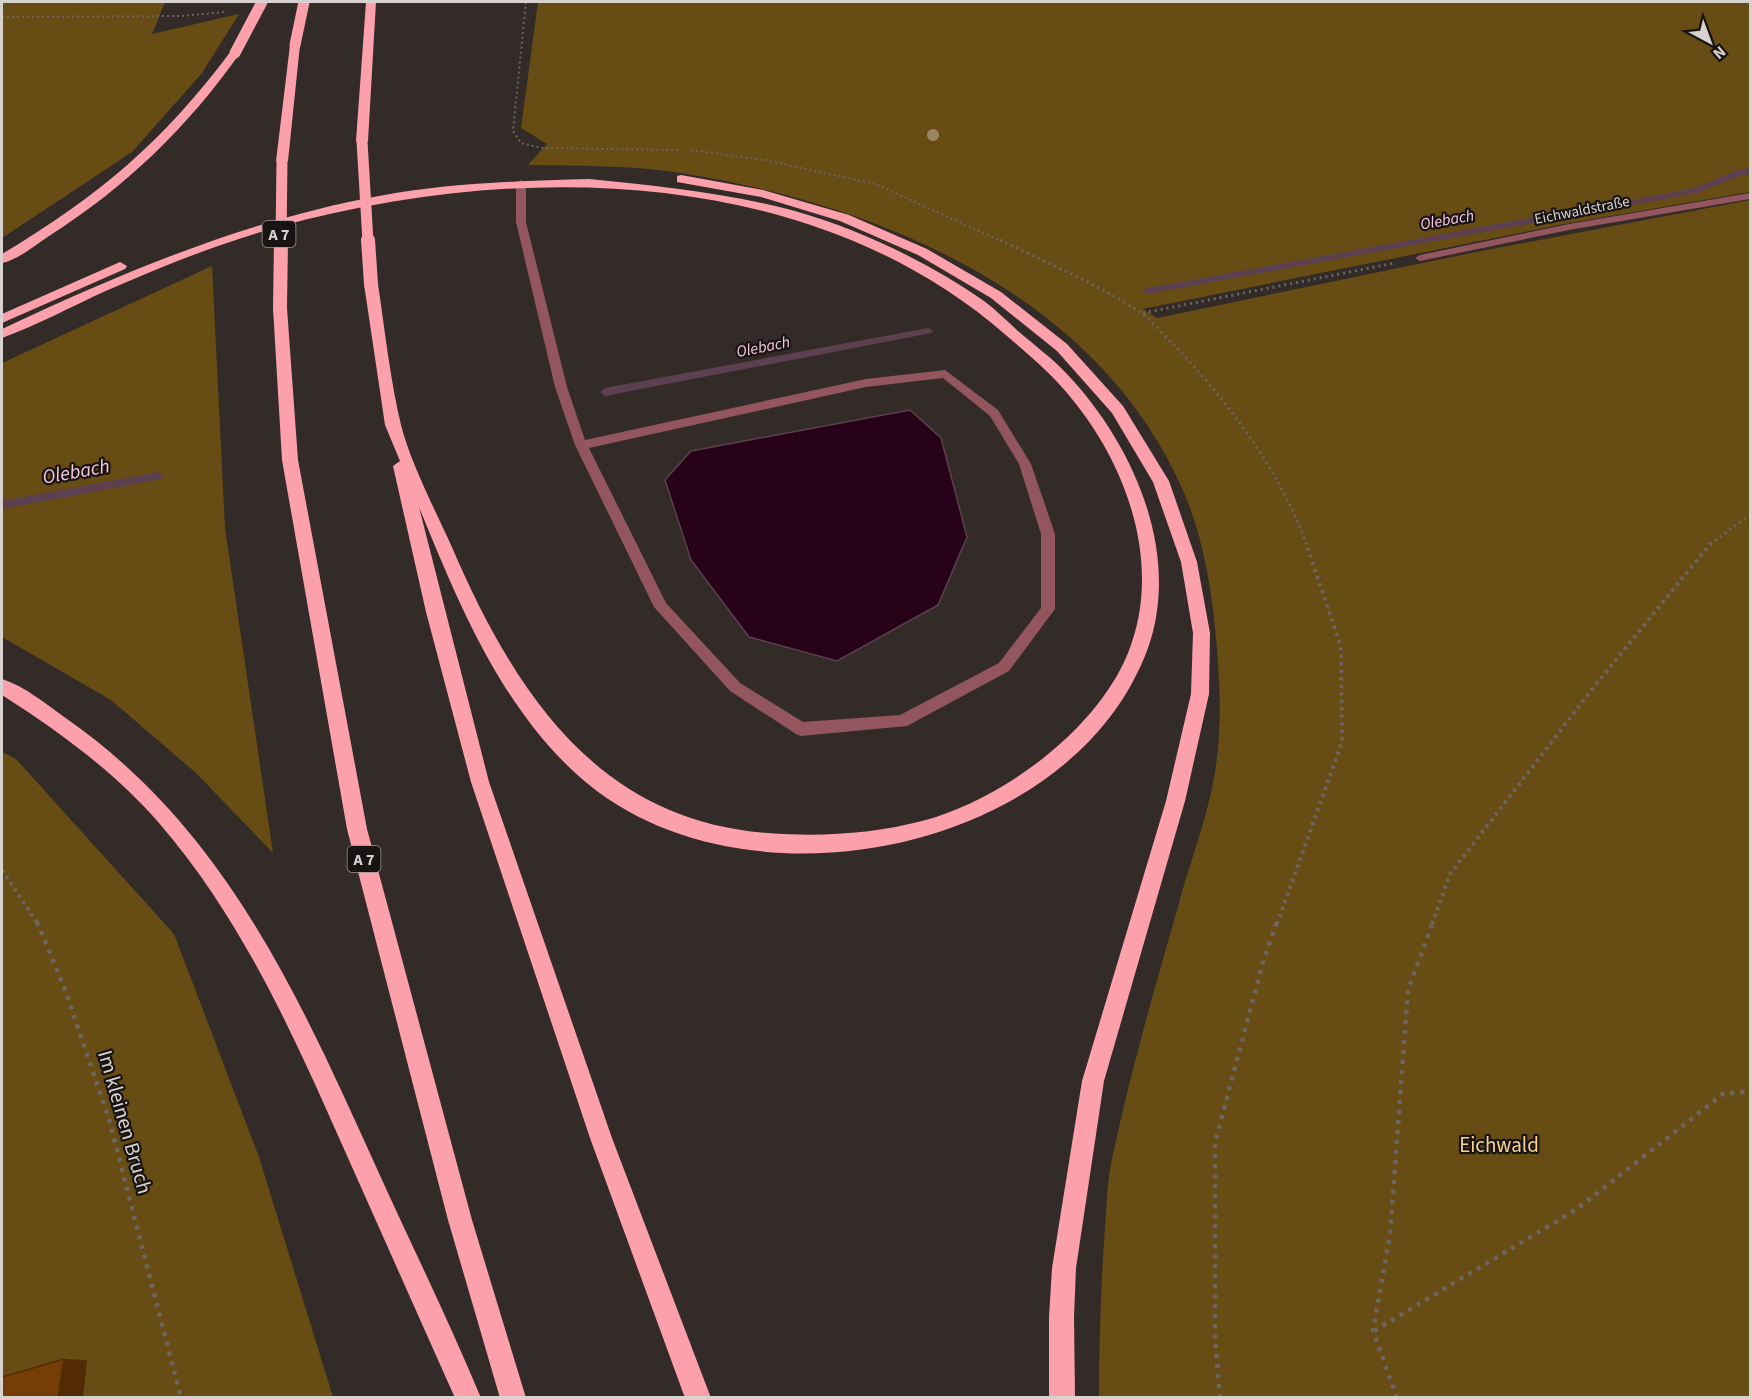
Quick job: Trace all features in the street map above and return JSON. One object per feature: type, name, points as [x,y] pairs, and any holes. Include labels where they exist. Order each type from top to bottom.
[{"type":"highway","points":[[2,259],[114,184],[150,153],[190,112],[235,53],[262,2]]},
{"type":"highway","name":"A 7","points":[[304,2],[295,45],[282,161],[280,308],[290,460],[357,829],[460,1220],[513,1398]]},
{"type":"highway","points":[[371,2],[367,34],[362,141],[371,284],[392,425],[435,612],[480,782],[538,958],[597,1127],[698,1398]]},
{"type":"highway","points":[[2,319],[71,287],[175,244],[275,212],[325,199],[384,187],[471,175],[613,172],[704,182],[748,190],[791,200],[875,229],[934,257],[991,291],[1059,346],[1119,414],[1145,452],[1168,494],[1185,545],[1199,603],[1202,675],[1192,745],[1099,1052],[1084,1127],[1062,1293],[1062,1398]]},
{"type":"highway","points":[[2,334],[129,276],[231,237],[280,222],[375,200],[470,187],[520,183],[586,183],[653,187],[729,199],[782,212],[823,224],[902,257],[939,277],[1008,326],[1070,386],[1118,458],[1136,500],[1148,546],[1151,585],[1146,625],[1132,665],[1107,707],[1074,742],[1038,772],[978,808],[928,828],[861,842],[804,845],[742,839],[681,824],[633,805],[594,777],[556,740],[522,698],[495,656],[392,425]]},
{"type":"highway","points":[[2,686],[74,734],[127,777],[177,831],[220,888],[266,964],[315,1059],[468,1398]]},
{"type":"lane","points":[[520,183],[521,222],[561,387],[581,445],[661,607],[735,687],[801,729],[902,721],[1004,667],[1048,609],[1048,534],[1025,464],[994,413],[945,374],[866,382],[581,445]]},
{"type":"lane","name":"Eichwaldstraße","points":[[1420,258],[1569,227],[1750,196]]},
{"type":"path","points":[[2,17],[181,15],[228,12]]},
{"type":"path","points":[[1220,1398],[1215,1337],[1215,1143],[1263,962],[1342,741],[1341,647],[1298,519],[1247,433],[1209,381],[1143,314],[1420,258]]},
{"type":"path","points":[[1396,1398],[1373,1331],[1390,1234],[1408,990],[1450,874],[1593,688],[1714,538],[1750,515]]},
{"type":"path","name":"Im kleinen Bruch","points":[[2,870],[36,918],[67,993],[108,1109],[181,1398]]},
{"type":"path","points":[[1373,1331],[1577,1209],[1723,1094],[1750,1092]]},
{"type":"green space","points":[[2,2],[165,2],[152,34],[239,14],[202,73],[132,152],[2,238]]},
{"type":"green space","name":"Eichwald","points":[[538,2],[1750,2],[1750,192],[1564,224],[1143,309],[1157,318],[1476,252],[1750,200],[1750,1397],[1099,1397],[1102,1270],[1110,1167],[1143,1030],[1201,832],[1216,767],[1219,682],[1212,601],[1203,551],[1188,502],[1143,418],[1094,360],[1037,310],[972,269],[903,235],[830,208],[755,187],[681,173],[643,169],[528,165],[547,144],[521,128]]},
{"type":"green space","points":[[212,266],[225,528],[273,853],[196,773],[111,700],[2,637],[2,363]]},
{"type":"green space","points":[[2,752],[16,759],[174,934],[259,1157],[333,1397],[2,1397]]},
{"type":"shaded area","points":[[910,410],[941,438],[967,537],[938,605],[837,661],[749,637],[691,560],[665,480],[691,451]]},
{"type":"building","points":[[64,1359],[58,1398],[2,1398],[2,1377]]},
{"type":"waterway","points":[[2,2],[7,2]]},
{"type":"waterway","name":"Olebach","points":[[1147,291],[1697,190],[1740,172],[1750,171]]},
{"type":"waterway","name":"Olebach","points":[[605,392],[928,331]]},
{"type":"waterway","name":"Olebach","points":[[2,505],[158,476]]}]
